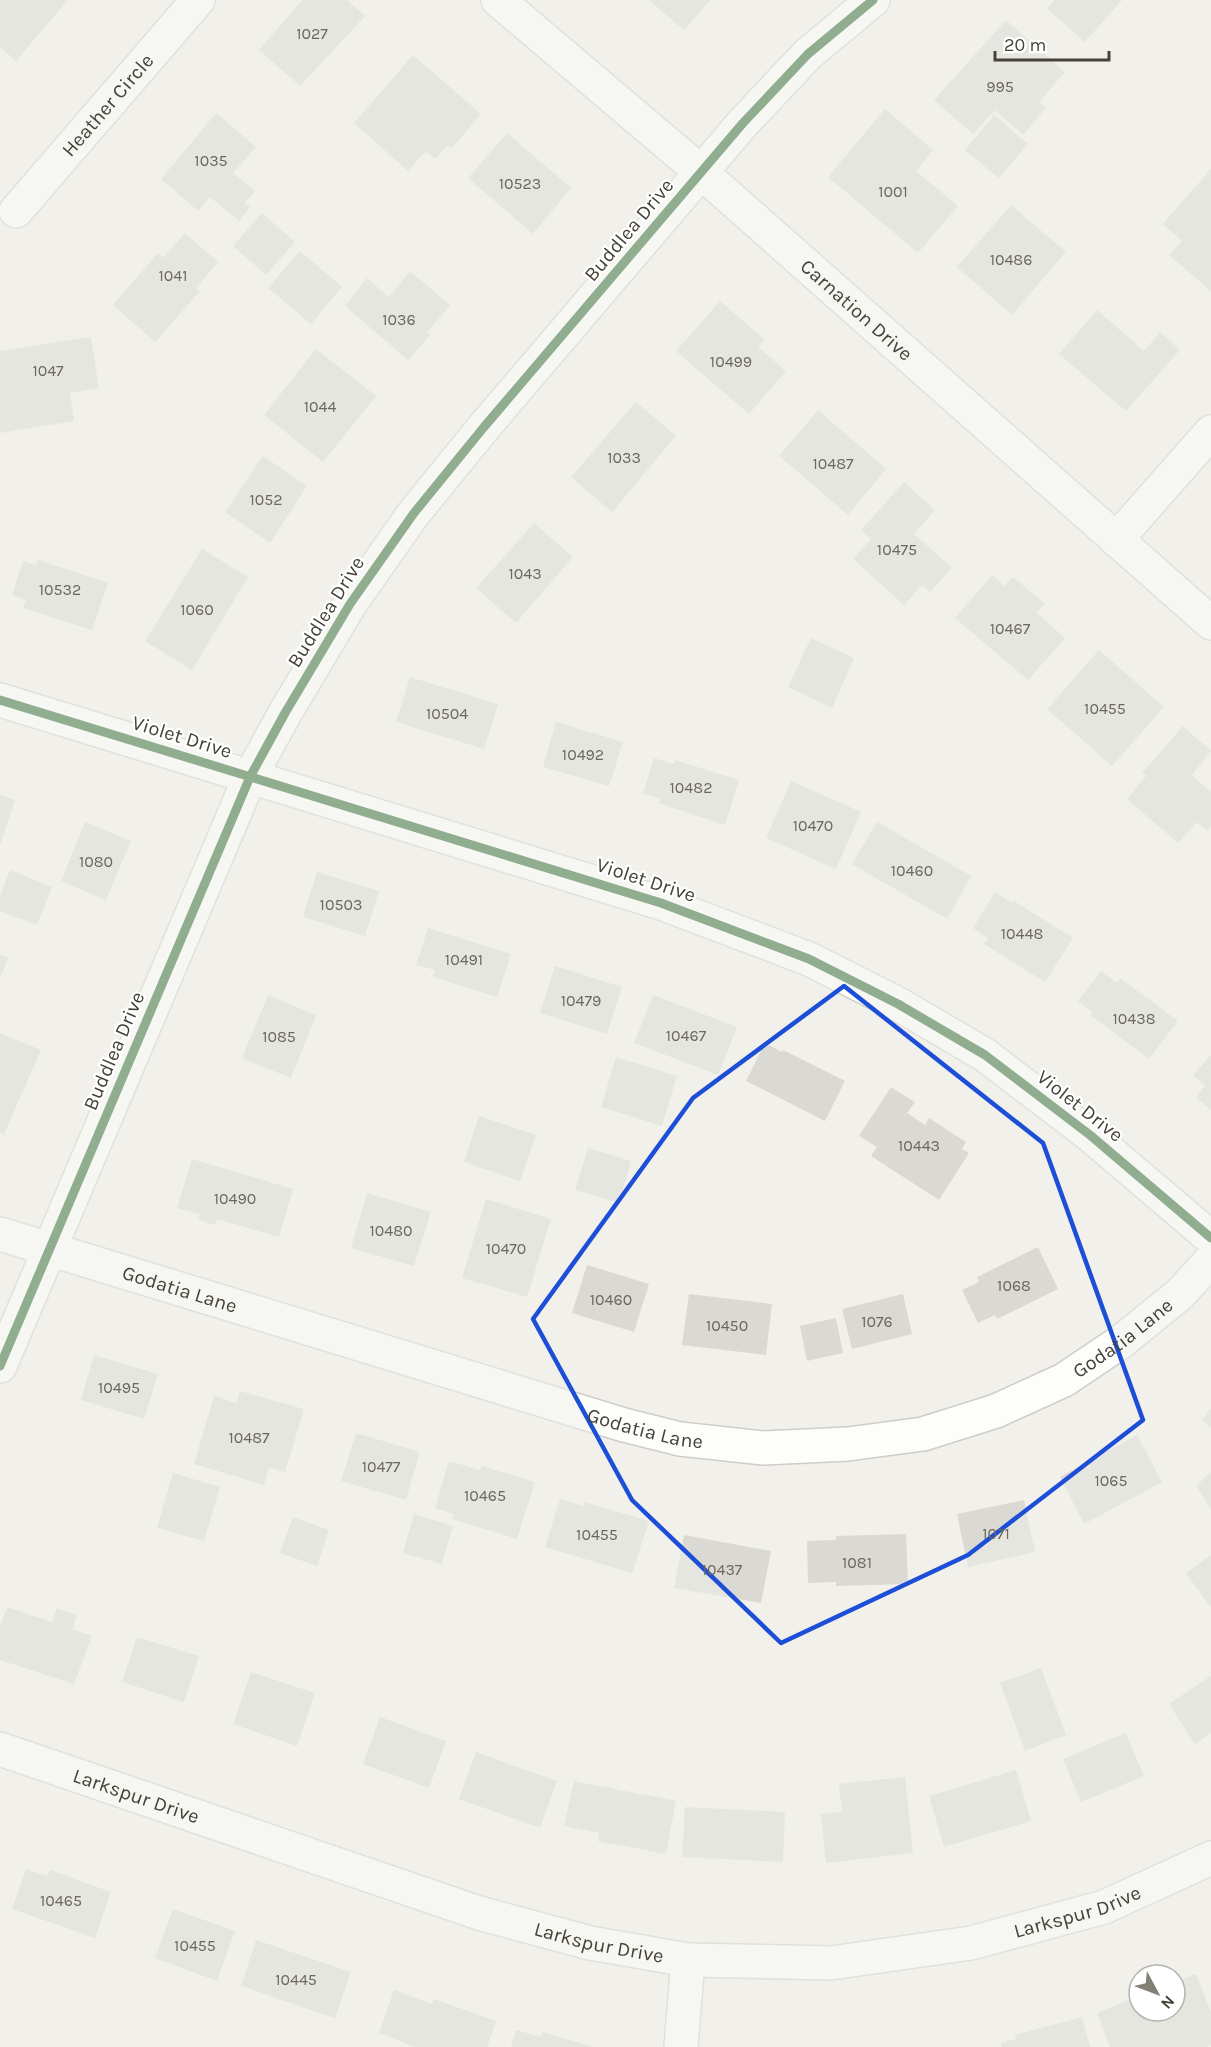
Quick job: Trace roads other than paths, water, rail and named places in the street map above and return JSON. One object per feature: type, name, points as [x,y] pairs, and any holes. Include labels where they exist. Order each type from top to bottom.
[{"type":"street","name":"Heather Circle","points":[[16,211],[198,0]]},
{"type":"street","name":"Carnation Drive","points":[[498,0],[701,172],[1211,623]]},
{"type":"street","name":"Buddlea Drive","points":[[0,1366],[250,777],[350,604],[414,513],[484,427],[742,123],[808,54],[873,0]]},
{"type":"street","points":[[1116,540],[1211,432]]},
{"type":"street","name":"Violet Drive","points":[[0,700],[661,903],[809,959],[898,1004],[985,1055],[1090,1135],[1211,1238]]},
{"type":"street","name":"Godatia Lane","points":[[0,1234],[624,1425],[680,1439],[764,1448],[848,1444],[923,1434],[996,1411],[1064,1380],[1122,1341],[1180,1294],[1211,1260]]},
{"type":"street","name":"Larkspur Drive","points":[[0,1749],[479,1913],[590,1943],[688,1960],[831,1963],[971,1943],[1104,1907],[1211,1858]]},
{"type":"street","points":[[681,2047],[688,1960]]}]
